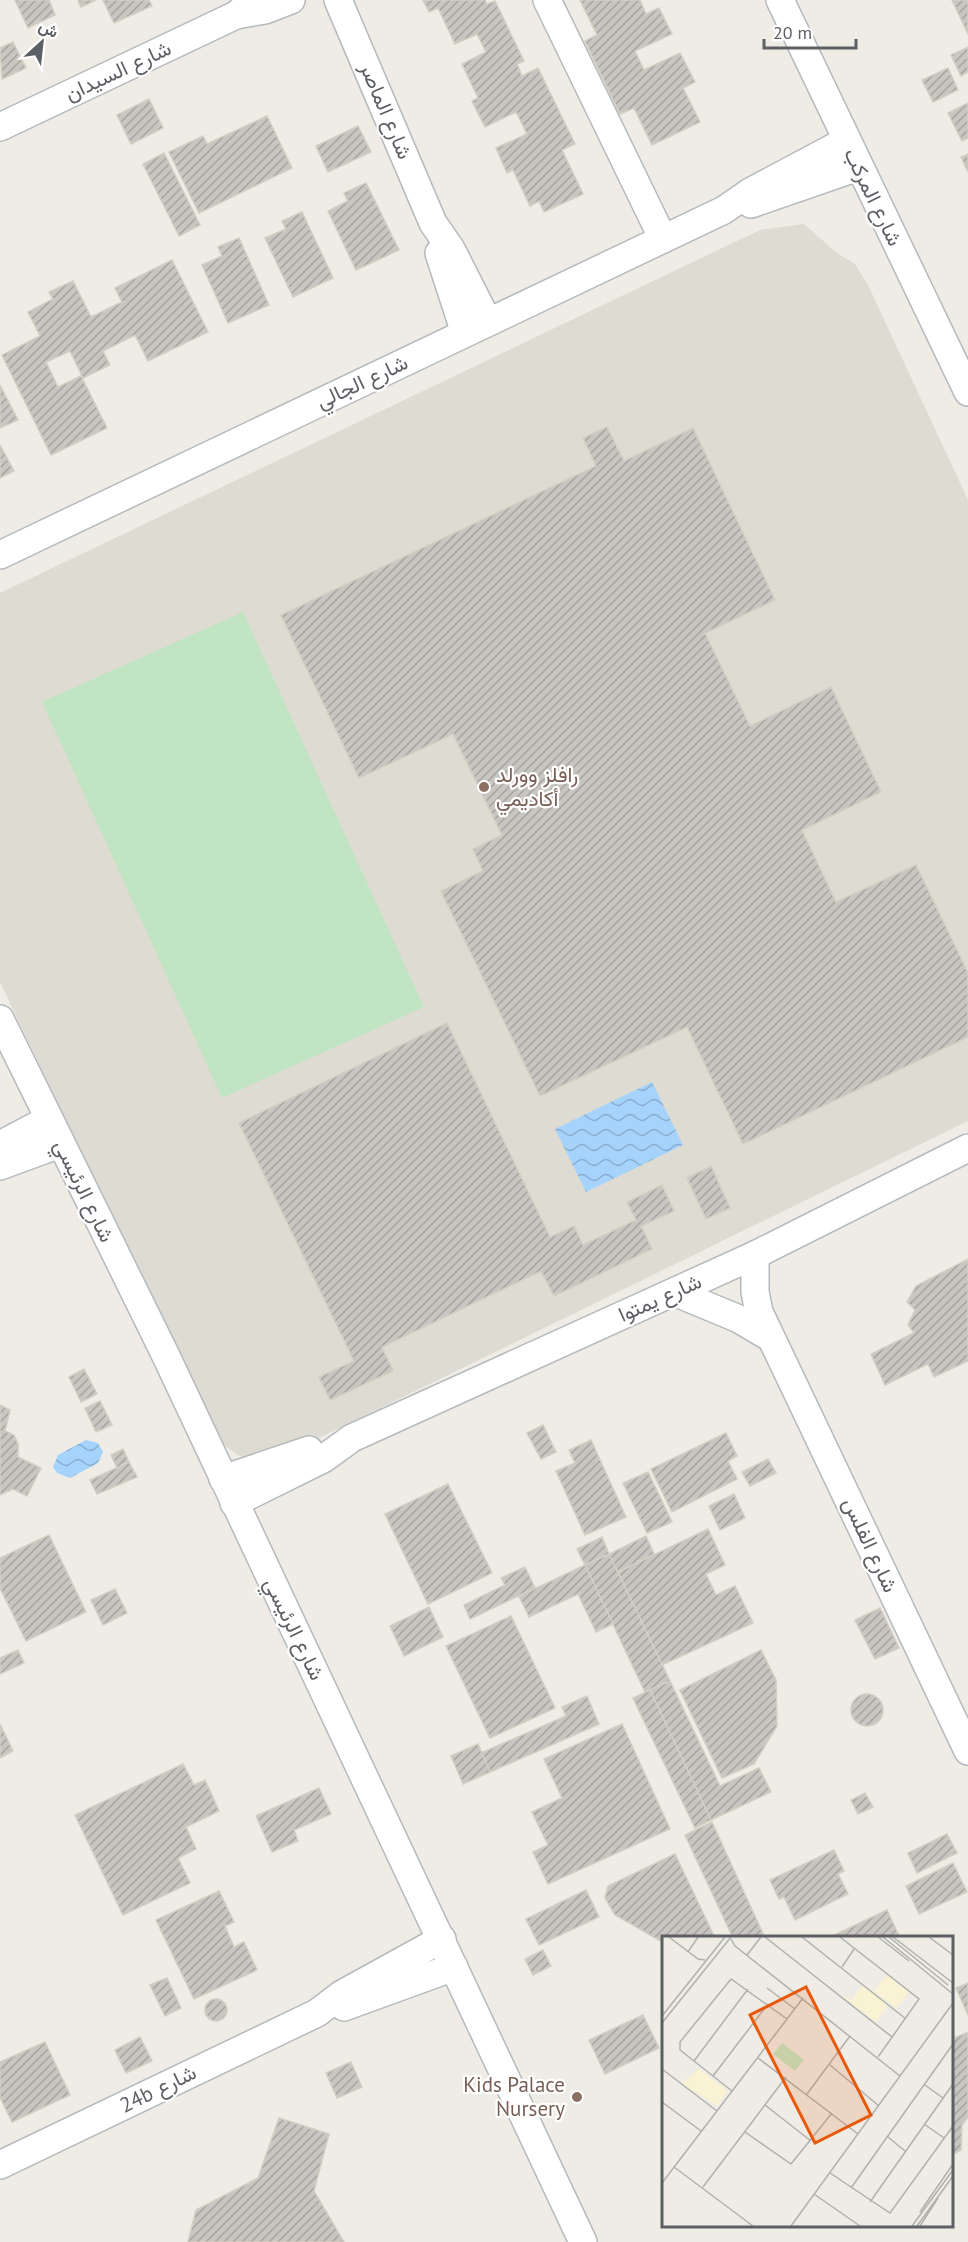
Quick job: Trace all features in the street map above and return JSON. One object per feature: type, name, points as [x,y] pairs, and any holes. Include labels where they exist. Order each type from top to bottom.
[{"type":"street","name":"شارع السيدان","points":[[0,126],[245,7],[265,10],[291,0]]},
{"type":"street","name":"شارع الماصر","points":[[338,0],[433,222],[451,249],[477,328]]},
{"type":"street","points":[[547,0],[663,239]]},
{"type":"street","name":"شارع المركب","points":[[780,0],[858,167],[968,392]]},
{"type":"street","name":"شارع الجالي","points":[[0,555],[724,210],[756,188],[846,141]]},
{"type":"street","name":"شارع الجالي","points":[[724,210],[767,200],[858,167]]},
{"type":"street","name":"شارع الرئيسي","points":[[0,1019],[166,1356],[583,2242]]},
{"type":"street","points":[[0,1145],[49,1119]]},
{"type":"street","points":[[0,1166],[60,1144]]},
{"type":"street","name":"شارع يمتوا","points":[[223,1479],[320,1446],[348,1440],[755,1255],[968,1148]]},
{"type":"street","name":"شارع الفلس","points":[[755,1255],[757,1302],[771,1338],[968,1751]]},
{"type":"street","points":[[674,1292],[739,1319],[771,1338]]},
{"type":"street","name":"شارع يمتوا","points":[[234,1503],[323,1459],[348,1440]]},
{"type":"street","name":"24b شارع","points":[[0,2165],[316,2013],[342,1994],[441,1939]]},
{"type":"street","name":"24b شارع","points":[[316,2013],[359,2002],[454,1967]]},
{"type":"shaded area","name":"رافلز وورلد أكاديمي","points":[[804,224],[837,253],[855,264],[868,285],[968,500],[968,1121],[282,1456],[252,1461],[236,1454],[218,1440],[0,982],[0,593],[760,230]]},
{"type":"green space","points":[[243,612],[424,1007],[222,1098],[42,702]]},
{"type":"water","points":[[652,1082],[683,1145],[586,1192],[555,1129]]},
{"type":"water","points":[[86,1440],[98,1443],[103,1452],[98,1463],[70,1478],[57,1473],[53,1467],[58,1455]]},
{"type":"building","points":[[15,0],[49,0],[55,15],[28,28]]},
{"type":"building","points":[[78,0],[96,0],[81,7]]},
{"type":"building","points":[[103,0],[149,0],[152,6],[114,23]]},
{"type":"building","points":[[423,0],[485,0],[487,4],[495,1],[524,61],[517,64],[522,76],[538,68],[575,144],[562,150],[583,194],[544,212],[539,201],[530,206],[513,170],[507,173],[496,148],[527,134],[516,112],[485,127],[472,101],[478,98],[462,64],[486,52],[477,34],[455,44],[438,8],[429,12]]},
{"type":"building","points":[[580,0],[640,0],[646,14],[659,8],[672,34],[635,51],[644,70],[680,53],[695,82],[683,88],[700,122],[652,145],[634,108],[620,114],[585,41],[597,35]]},
{"type":"building","points":[[952,0],[968,0],[968,34]]},
{"type":"building","points":[[13,42],[26,68],[2,79],[0,48]]},
{"type":"building","points":[[968,47],[968,72],[961,76],[951,55]]},
{"type":"building","points":[[948,68],[958,90],[933,102],[922,80]]},
{"type":"building","points":[[149,99],[163,128],[131,144],[117,115]]},
{"type":"building","points":[[968,103],[968,138],[962,141],[948,113]]},
{"type":"building","points":[[267,116],[292,168],[199,213],[169,152],[203,136],[207,144]]},
{"type":"building","points":[[358,126],[371,152],[328,172],[316,146]]},
{"type":"building","points":[[164,153],[200,225],[179,236],[143,164]]},
{"type":"building","points":[[968,154],[968,172],[961,157]]},
{"type":"building","points":[[366,183],[399,250],[356,270],[328,211],[348,201],[344,193]]},
{"type":"building","points":[[302,212],[333,278],[293,297],[265,238],[286,229],[282,221]]},
{"type":"building","points":[[239,238],[269,305],[228,323],[202,265],[222,256],[218,247]]},
{"type":"building","points":[[172,260],[208,332],[148,361],[135,335],[103,351],[110,365],[83,378],[70,351],[46,362],[58,387],[81,376],[107,428],[51,455],[2,355],[40,336],[28,312],[53,299],[49,292],[73,281],[91,317],[122,302],[115,288]]},
{"type":"building","points":[[0,385],[18,420],[0,428]]},
{"type":"building","points":[[607,427],[624,461],[693,428],[775,600],[705,633],[750,726],[831,687],[881,792],[802,830],[836,902],[916,865],[968,973],[968,1037],[743,1144],[687,1027],[540,1096],[441,891],[483,871],[473,849],[502,835],[453,734],[359,778],[281,615],[596,466],[583,438]]},
{"type":"building","points":[[0,445],[14,471],[0,478]]},
{"type":"building","points":[[447,1023],[550,1237],[574,1226],[583,1245],[636,1220],[627,1202],[662,1185],[674,1211],[641,1226],[652,1249],[554,1296],[541,1271],[382,1347],[393,1371],[330,1400],[319,1377],[354,1361],[239,1123]]},
{"type":"building","points":[[711,1166],[730,1208],[706,1219],[687,1178]]},
{"type":"building","points":[[968,1259],[968,1361],[934,1377],[928,1364],[885,1385],[871,1354],[914,1333],[908,1325],[915,1310],[907,1302],[916,1286]]},
{"type":"building","points":[[84,1369],[97,1394],[81,1402],[69,1377]]},
{"type":"building","points":[[100,1401],[112,1425],[96,1432],[85,1408]]},
{"type":"building","points":[[0,1405],[10,1410],[5,1431],[14,1435],[18,1444],[18,1457],[41,1468],[27,1496],[13,1489],[0,1495]]},
{"type":"building","points":[[543,1425],[556,1452],[541,1459],[527,1433]]},
{"type":"building","points":[[726,1433],[737,1456],[728,1461],[737,1479],[672,1512],[651,1469]]},
{"type":"building","points":[[591,1440],[626,1517],[585,1535],[556,1471],[575,1463],[569,1450]]},
{"type":"building","points":[[123,1449],[129,1462],[117,1468],[111,1455]]},
{"type":"building","points":[[768,1459],[776,1473],[750,1486],[742,1472]]},
{"type":"building","points":[[129,1462],[137,1477],[97,1494],[90,1480]]},
{"type":"building","points":[[648,1472],[672,1522],[647,1533],[623,1483]]},
{"type":"building","points":[[448,1484],[492,1573],[428,1604],[385,1514]]},
{"type":"building","points":[[734,1494],[745,1518],[720,1530],[709,1506]]},
{"type":"building","points":[[708,1529],[725,1565],[706,1574],[716,1595],[735,1586],[753,1623],[662,1665],[618,1572]]},
{"type":"building","points":[[49,1535],[86,1612],[26,1641],[0,1588],[0,1558]]},
{"type":"building","points":[[646,1536],[654,1554],[618,1572],[609,1554]]},
{"type":"building","points":[[602,1537],[609,1554],[585,1565],[577,1549]]},
{"type":"building","points":[[609,1554],[670,1681],[645,1692],[585,1565]]},
{"type":"building","points":[[585,1565],[613,1624],[596,1632],[578,1594],[529,1617],[519,1596]]},
{"type":"building","points":[[525,1567],[535,1588],[470,1619],[464,1605],[505,1585],[501,1578]]},
{"type":"building","points":[[115,1589],[127,1613],[103,1625],[91,1600]]},
{"type":"building","points":[[429,1607],[443,1637],[404,1656],[390,1626]]},
{"type":"building","points":[[880,1608],[899,1648],[875,1659],[855,1620]]},
{"type":"building","points":[[511,1616],[555,1708],[490,1738],[446,1646]]},
{"type":"building","points":[[18,1650],[24,1663],[0,1674],[0,1658]]},
{"type":"building","points":[[761,1650],[776,1680],[777,1726],[754,1764],[722,1778],[680,1690]]},
{"type":"building","points":[[670,1681],[720,1786],[759,1768],[771,1792],[711,1820],[650,1690]]},
{"type":"building","points":[[650,1690],[711,1820],[695,1828],[633,1698]]},
{"type":"building","points":[[867,1694],[878,1699],[883,1710],[878,1721],[867,1726],[856,1721],[851,1710],[856,1699]]},
{"type":"building","points":[[587,1696],[599,1724],[490,1772],[481,1753],[566,1716],[562,1707]]},
{"type":"building","points":[[0,1724],[13,1751],[0,1758]]},
{"type":"building","points":[[622,1724],[670,1829],[548,1884],[533,1852],[548,1845],[532,1812],[562,1798],[544,1759]]},
{"type":"building","points":[[478,1744],[490,1772],[463,1784],[451,1756]]},
{"type":"building","points":[[183,1764],[194,1785],[205,1780],[219,1811],[186,1827],[196,1849],[178,1858],[190,1883],[123,1915],[75,1815]]},
{"type":"building","points":[[319,1788],[331,1814],[294,1830],[298,1841],[272,1852],[256,1816]]},
{"type":"building","points":[[865,1793],[873,1807],[858,1814],[851,1800]]},
{"type":"building","points":[[712,1822],[764,1936],[732,1936],[685,1835]]},
{"type":"building","points":[[947,1834],[957,1853],[917,1873],[908,1853]]},
{"type":"building","points":[[834,1850],[844,1871],[838,1874],[848,1894],[795,1920],[784,1897],[779,1899],[770,1880]]},
{"type":"building","points":[[675,1854],[714,1936],[662,1936],[662,1942],[615,1915],[605,1898],[608,1886]]},
{"type":"building","points":[[953,1863],[967,1892],[919,1914],[906,1886]]},
{"type":"building","points":[[586,1890],[599,1917],[539,1945],[526,1919]]},
{"type":"building","points":[[219,1891],[234,1922],[225,1926],[234,1947],[244,1942],[257,1970],[194,1999],[156,1920]]},
{"type":"building","points":[[887,1910],[899,1936],[832,1936]]},
{"type":"building","points":[[543,1950],[551,1966],[533,1975],[525,1959]]},
{"type":"building","points":[[167,1978],[181,2008],[165,2016],[150,1985]]},
{"type":"building","points":[[968,1983],[968,2015],[956,1988]]},
{"type":"building","points":[[212,1999],[220,1999],[227,2006],[227,2014],[220,2021],[212,2021],[205,2014],[205,2006]]},
{"type":"building","points":[[643,2015],[659,2048],[605,2074],[589,2040]]},
{"type":"building","points":[[968,2032],[968,2117],[962,2125],[961,2150],[953,2154],[953,2039]]},
{"type":"building","points":[[140,2037],[152,2061],[126,2073],[115,2050]]},
{"type":"building","points":[[45,2042],[70,2095],[12,2122],[0,2097],[0,2062]]},
{"type":"building","points":[[351,2062],[362,2087],[337,2098],[326,2073]]},
{"type":"building","points":[[279,2118],[329,2134],[314,2191],[344,2242],[188,2242],[196,2210],[258,2178]]},
{"type":"place","name":"رافلز وورلد أكاديمي","points":[[484,787]]},
{"type":"place","name":"Kids Palace Nursery","points":[[577,2097]]}]
